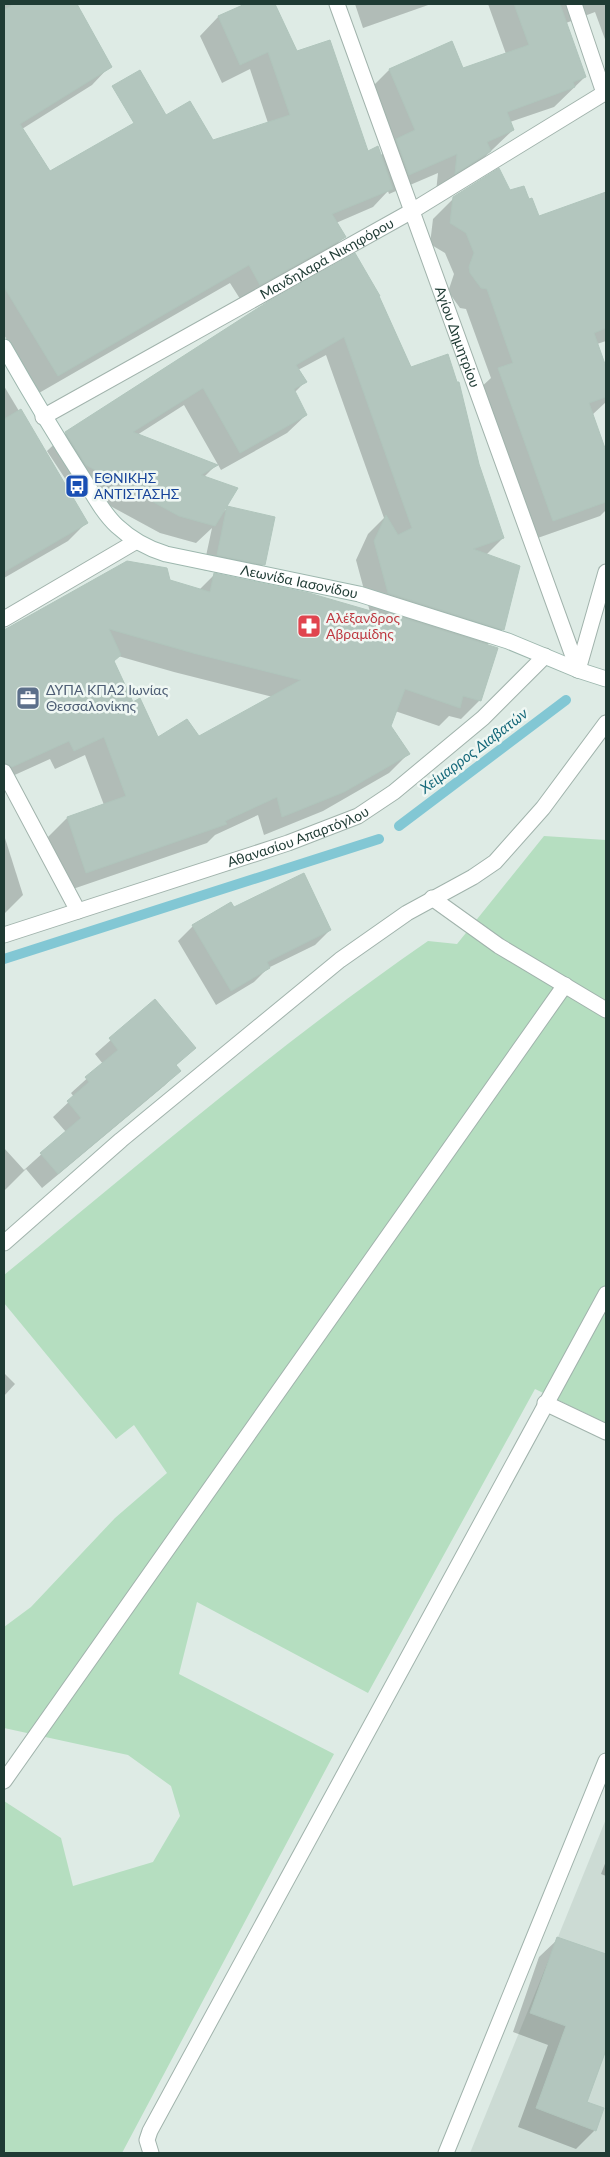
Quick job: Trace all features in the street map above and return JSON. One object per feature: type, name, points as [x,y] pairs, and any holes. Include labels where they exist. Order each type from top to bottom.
[{"type":"street","name":"Αγίου Δημητρίου","points":[[337,4],[578,670]]},
{"type":"street","points":[[574,4],[605,92]]},
{"type":"street","name":"Μανδηλαρά Νικηφόρου","points":[[43,416],[412,211],[605,92]]},
{"type":"street","name":"Λεωνίδα Ιασονίδου","points":[[4,347],[43,416],[115,524],[135,542],[166,554],[359,594],[508,641],[578,670],[606,679]]},
{"type":"street","points":[[4,619],[135,542]]},
{"type":"street","points":[[578,670],[606,572]]},
{"type":"street","name":"Αθανασίου Απαρτόγλου","points":[[4,935],[288,843],[358,816],[394,792],[483,718],[545,656]]},
{"type":"street","points":[[4,1243],[121,1140],[293,997],[384,928],[432,898],[484,870],[500,857],[544,808],[606,723]]},
{"type":"street","points":[[4,772],[78,910]]},
{"type":"street","points":[[432,898],[499,946],[606,1010]]},
{"type":"street","points":[[4,1781],[565,985]]},
{"type":"street","points":[[149,2151],[148,2140],[150,2132],[606,1294]]},
{"type":"street","points":[[545,1403],[606,1432]]},
{"type":"street","points":[[446,2153],[606,1761]]},
{"type":"shaded area","points":[[606,1819],[606,2153],[470,2153]]},
{"type":"green space","points":[[544,836],[606,840],[606,1423],[535,1389],[368,1693],[197,1602],[179,1674],[334,1754],[122,2153],[4,2153],[4,1801],[61,1838],[73,1886],[153,1862],[180,1816],[171,1786],[128,1755],[4,1728],[4,1627],[31,1607],[115,1518],[167,1473],[134,1425],[116,1439],[4,1303],[4,1275],[265,1061],[373,980],[428,941],[457,944]]},
{"type":"building","points":[[14,4],[77,4],[112,67],[20,124],[50,171],[134,123],[112,86],[140,70],[166,115],[190,101],[213,140],[290,115],[268,52],[240,65],[218,16],[245,4],[275,4],[297,51],[330,40],[368,151],[378,146],[393,189],[332,214],[346,237],[260,285],[249,265],[58,376],[4,287],[4,10]]},
{"type":"building","points":[[514,4],[560,4],[586,77],[573,82],[575,87],[507,112],[514,130],[487,142],[491,151],[455,174],[457,154],[409,175],[396,139],[415,130],[389,69],[452,41],[463,68],[529,45]]},
{"type":"building","points":[[499,168],[510,190],[524,186],[529,199],[532,198],[539,216],[606,192],[606,328],[594,333],[606,367],[606,397],[589,403],[606,451],[606,502],[553,521],[498,368],[513,363],[487,289],[481,288],[470,273],[469,267],[474,253],[466,233],[450,223],[453,197]]},
{"type":"building","points":[[355,253],[380,296],[411,367],[448,354],[457,382],[459,382],[479,464],[504,538],[473,549],[520,566],[504,630],[388,593],[374,541],[386,515],[398,535],[412,528],[344,337],[296,365],[307,382],[294,389],[307,415],[240,453],[203,388],[133,432],[218,465],[201,475],[238,488],[215,526],[179,516],[86,465],[65,432],[269,301]]},
{"type":"building","points":[[21,409],[88,523],[4,572],[4,419]]},
{"type":"building","points":[[227,506],[275,517],[265,565],[217,555]]},
{"type":"building","points":[[127,561],[167,568],[170,580],[210,592],[214,573],[309,593],[395,618],[394,615],[498,648],[481,701],[463,696],[460,708],[405,689],[391,726],[410,754],[344,792],[282,817],[277,797],[225,821],[227,824],[86,873],[67,817],[126,796],[104,737],[74,751],[69,741],[12,767],[4,763],[4,630]],"holes":[[[109,629],[193,653],[301,680],[199,736],[187,719],[158,737],[140,698],[133,702],[114,661],[121,655]]]},
{"type":"building","points":[[304,873],[331,930],[267,962],[270,968],[231,991],[192,925],[231,902],[234,907]]},
{"type":"building","points":[[155,999],[196,1048],[176,1065],[181,1071],[58,1174],[40,1153],[81,1118],[67,1101],[89,1082],[85,1077],[118,1050],[109,1038]]},
{"type":"building","points":[[557,1937],[606,1954],[606,2050],[587,2102],[604,2108],[596,2131],[536,2108],[566,2026],[530,2013]]},
{"type":"waterway","name":"Χείμαρρος Διαβατών","points":[[399,826],[566,700]]},
{"type":"waterway","points":[[4,959],[379,839]]},
{"type":"place","name":"ΕΘΝΙΚΗΣ ΑΝΤΙΣΤΑΣΗΣ","points":[[77,486]]},
{"type":"place","name":"Αλέξανδρος Αβραμίδης","points":[[309,626]]},
{"type":"place","name":"ΔΥΠΑ ΚΠΑ2 Ιωνίας Θεσσαλονίκης","points":[[28,698]]}]
